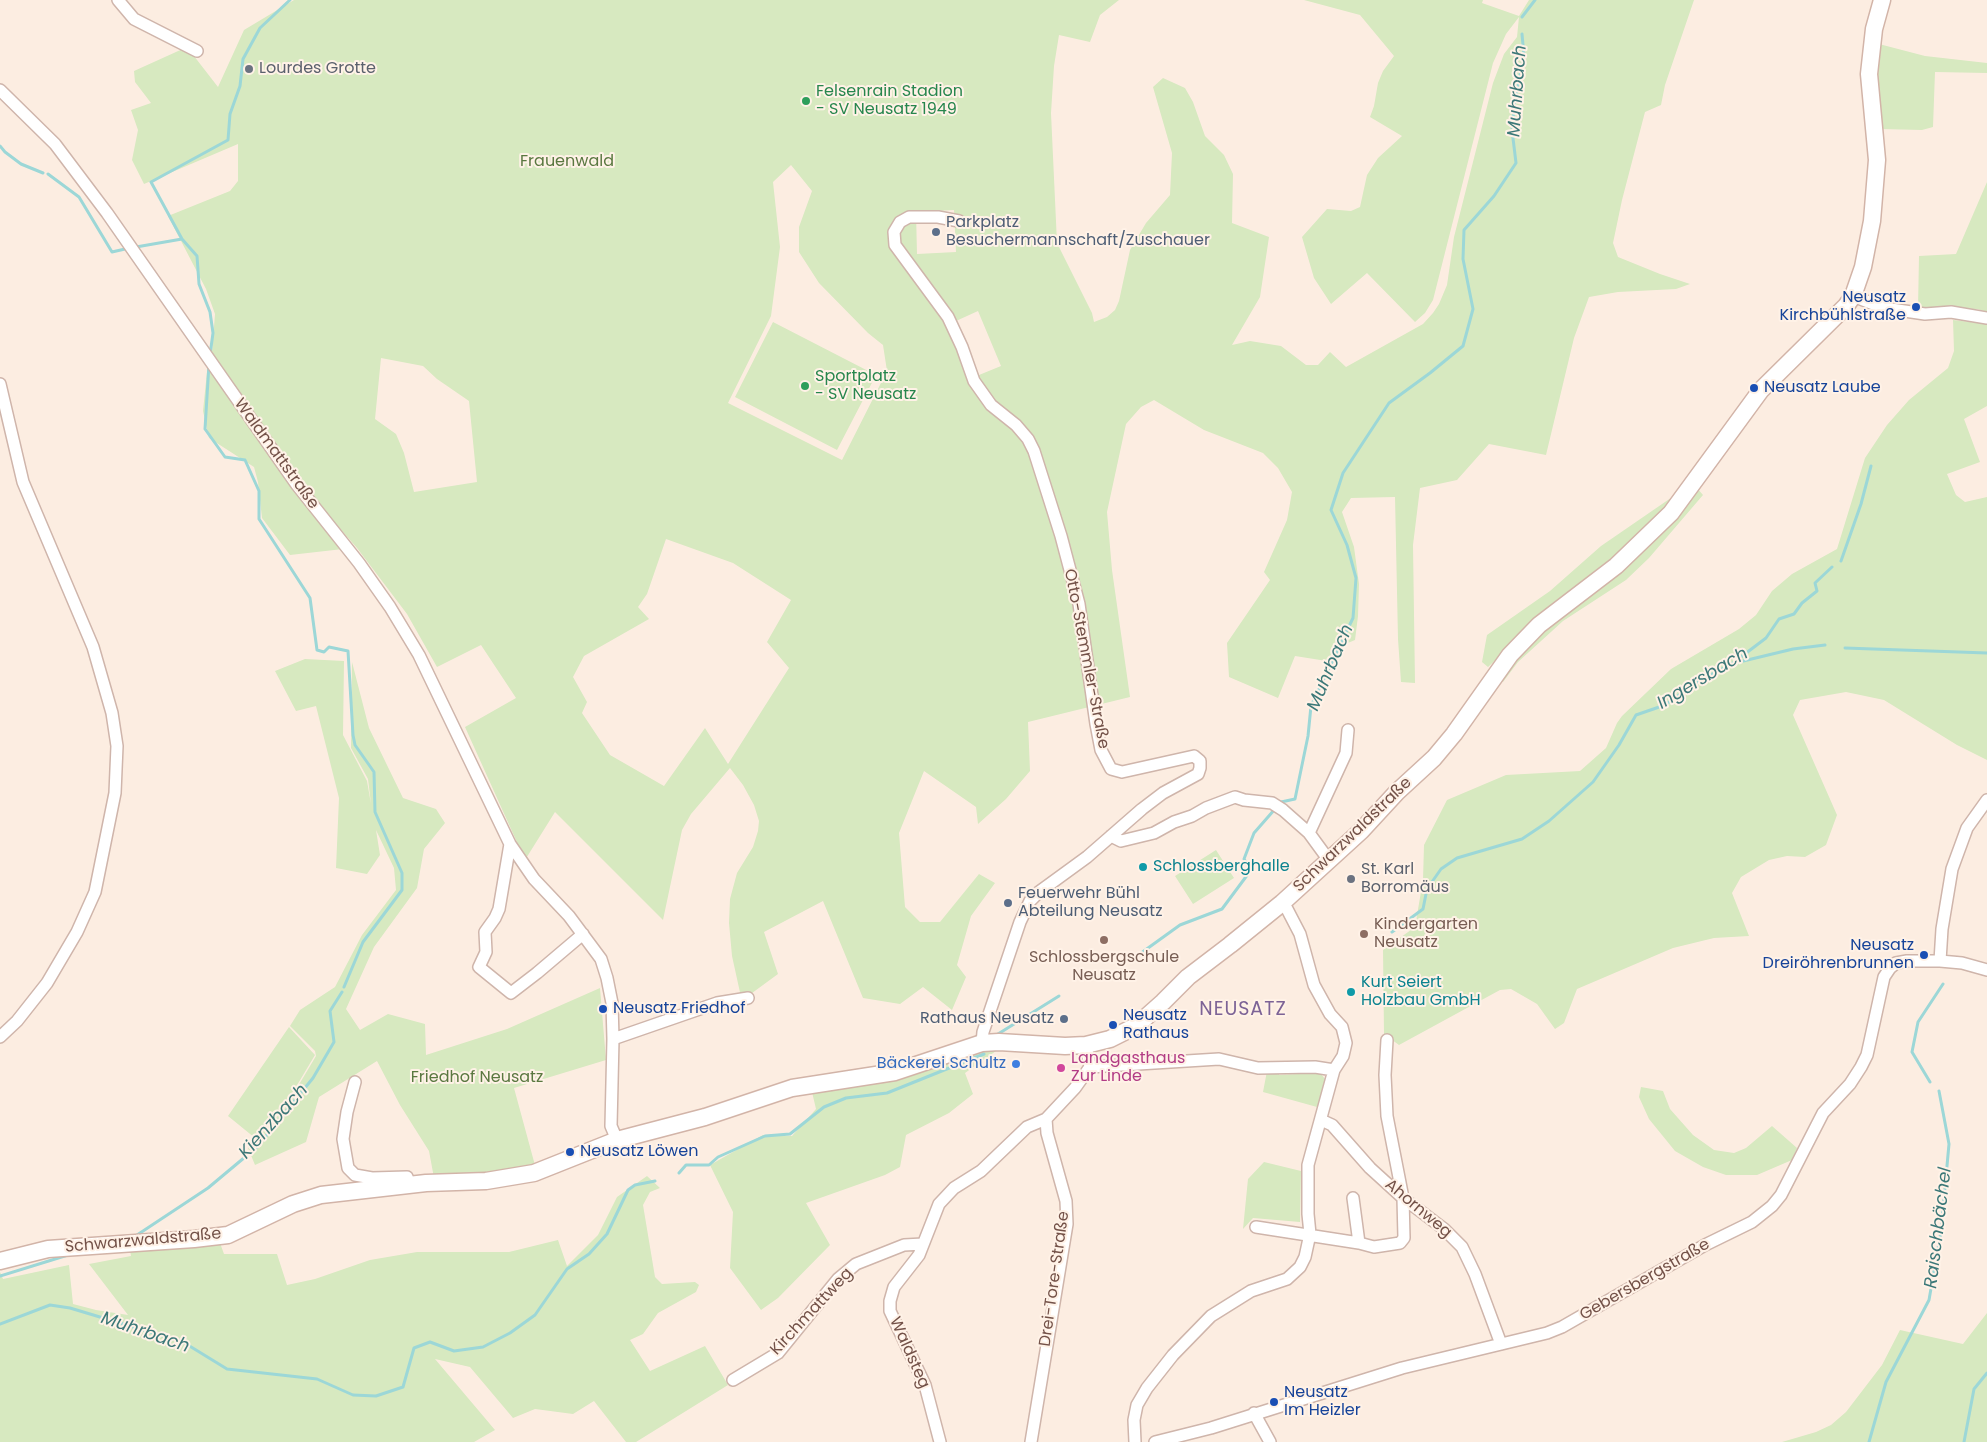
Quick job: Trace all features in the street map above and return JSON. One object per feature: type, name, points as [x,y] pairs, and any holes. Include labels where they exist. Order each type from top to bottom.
[{"type":"main road","name":"Schwarzwaldstraße","points":[[0,1261],[48,1248],[194,1239],[228,1235],[293,1204],[321,1195],[410,1185],[486,1181],[534,1174],[617,1140],[704,1117],[792,1088],[895,1072],[982,1043],[999,1042],[1065,1046],[1086,1044],[1110,1039],[1136,1026],[1164,1002],[1188,977],[1282,903],[1328,859],[1362,831],[1397,792],[1434,758],[1454,734],[1510,655],[1539,624],[1616,566],[1671,513],[1761,390],[1838,315],[1853,296],[1863,267],[1872,221],[1877,160],[1869,74],[1874,29],[1882,0]]},
{"type":"street","points":[[118,0],[134,19],[197,51]]},
{"type":"street","name":"Waldmattstraße","points":[[0,90],[55,144],[118,229],[296,485],[359,563],[390,607],[419,655],[510,844],[534,879],[569,916],[601,959],[611,993],[613,1039],[610,1126],[617,1140]]},
{"type":"street","name":"Otto-Stemmler-Straße","points":[[959,221],[938,217],[909,217],[900,222],[894,232],[895,245],[948,317],[962,347],[974,381],[991,405],[1016,425],[1028,439],[1034,451],[1080,604],[1101,750],[1111,769],[1122,772],[1188,756],[1194,756],[1200,762],[1198,774],[1163,793],[1087,857],[1039,892],[1026,908],[983,1032],[982,1043]]},
{"type":"street","points":[[1853,296],[1884,308],[1901,311],[1925,314],[1951,312],[1987,318]]},
{"type":"street","points":[[0,384],[23,482],[93,647],[112,713],[117,746],[115,793],[95,892],[77,932],[47,983],[17,1021],[0,1037]]},
{"type":"street","points":[[1308,833],[1346,753],[1348,730]]},
{"type":"street","points":[[1111,836],[1121,841],[1154,833],[1174,822],[1235,797],[1244,800],[1272,803],[1283,810],[1308,833],[1328,859]]},
{"type":"street","points":[[1940,961],[1942,929],[1952,869],[1968,828],[1987,800]]},
{"type":"street","points":[[510,844],[498,909],[495,918],[485,932],[486,952],[479,966],[511,993],[538,974],[582,934]]},
{"type":"street","points":[[1135,1442],[1134,1420],[1137,1405],[1147,1388],[1173,1355],[1211,1316],[1251,1291],[1286,1279],[1300,1267],[1305,1256],[1310,1234],[1308,1165],[1334,1070],[1343,1056],[1346,1043],[1342,1027],[1330,1014],[1314,985],[1300,934],[1282,903]]},
{"type":"street","name":"Gebersbergstraße","points":[[1155,1442],[1211,1428],[1402,1368],[1547,1333],[1562,1327],[1662,1269],[1762,1215],[1781,1195],[1822,1113],[1850,1084],[1864,1061],[1867,1055],[1884,977],[1890,968],[1896,963],[1907,961],[1940,961],[1962,963],[1987,970]]},
{"type":"street","points":[[613,1039],[717,1003],[748,998]]},
{"type":"street","points":[[1256,1227],[1359,1242],[1374,1247],[1400,1243],[1404,1238],[1403,1198],[1388,1116],[1385,1075],[1386,1040]]},
{"type":"street","points":[[1046,1119],[1075,1088],[1090,1067],[1086,1044]]},
{"type":"street","points":[[1090,1067],[1219,1059],[1258,1068],[1315,1067],[1334,1070]]},
{"type":"street","name":"Schwarzwaldstraße","points":[[355,1082],[347,1112],[343,1139],[348,1168],[355,1175],[372,1178],[407,1178],[410,1185]]},
{"type":"street","name":"Waldsteg","points":[[940,1442],[924,1385],[890,1311],[894,1287],[919,1256],[939,1204],[954,1188],[981,1171],[1027,1127],[1046,1119]]},
{"type":"street","name":"Drei-Tore-Straße","points":[[1031,1442],[1067,1224],[1066,1201],[1047,1133],[1046,1119]]},
{"type":"street","name":"Ahornweg","points":[[1321,1120],[1332,1125],[1370,1168],[1403,1198],[1444,1229],[1462,1247],[1475,1274],[1501,1344]]},
{"type":"street","points":[[1353,1198],[1359,1242]]},
{"type":"street","name":"Kirchmattweg","points":[[733,1380],[778,1353],[838,1280],[856,1264],[904,1245],[924,1244]]},
{"type":"street","points":[[1254,1413],[1270,1442]]},
{"type":"green space","name":"Frauenwald","points":[[294,0],[1119,0],[1100,15],[1090,42],[1059,35],[1054,66],[1051,113],[1057,243],[1092,313],[1094,322],[1107,317],[1115,310],[1119,301],[1130,250],[1146,223],[1170,195],[1172,153],[1153,87],[1163,78],[1185,88],[1193,102],[1205,136],[1224,155],[1233,174],[1232,223],[1269,237],[1260,297],[1232,345],[1250,341],[1281,346],[1306,365],[1318,365],[1330,352],[1346,367],[1423,324],[1439,304],[1447,285],[1454,237],[1493,83],[1504,54],[1517,37],[1519,17],[1506,34],[1493,63],[1433,300],[1425,313],[1415,322],[1367,273],[1331,304],[1314,278],[1302,237],[1327,209],[1351,211],[1360,207],[1367,175],[1378,158],[1402,136],[1370,117],[1378,83],[1383,71],[1394,56],[1360,15],[1304,0],[1483,0],[1482,3],[1519,16],[1529,0],[1694,0],[1665,85],[1661,105],[1645,112],[1613,243],[1618,257],[1690,284],[1676,289],[1618,292],[1589,297],[1574,338],[1546,455],[1489,444],[1457,480],[1420,488],[1413,545],[1415,683],[1401,682],[1398,639],[1395,497],[1351,498],[1342,512],[1354,547],[1359,584],[1355,640],[1343,645],[1333,662],[1295,656],[1278,698],[1229,677],[1227,643],[1270,580],[1264,572],[1287,520],[1292,492],[1278,468],[1263,453],[1204,430],[1154,400],[1141,407],[1126,424],[1107,512],[1112,570],[1130,697],[1028,722],[1030,771],[1006,799],[978,824],[976,807],[924,771],[899,833],[905,907],[920,922],[940,922],[979,874],[995,883],[971,916],[957,965],[966,977],[952,1010],[923,987],[900,1004],[863,998],[823,901],[764,932],[778,974],[748,996],[741,997],[732,956],[729,923],[730,899],[737,873],[753,847],[759,821],[754,805],[743,785],[730,768],[691,814],[682,830],[663,920],[555,812],[525,860],[465,727],[516,698],[481,645],[437,667],[407,614],[357,548],[309,493],[212,352],[215,314],[206,289],[168,216],[230,191],[238,181],[238,144],[144,184],[132,160],[138,130],[131,110],[151,103],[135,82],[134,71],[187,47],[218,87],[244,30]],"holes":[[[791,165],[812,191],[799,227],[799,252],[819,283],[868,333],[883,345],[887,371],[842,460],[728,403],[771,316],[780,247],[773,182]],[[954,210],[956,252],[917,254],[916,212]],[[978,311],[1001,366],[979,375],[956,321]],[[381,358],[423,366],[437,379],[469,401],[477,482],[414,492],[404,453],[396,434],[375,419]],[[666,539],[733,563],[791,600],[767,642],[789,668],[728,764],[705,728],[664,786],[610,755],[582,713],[587,702],[573,677],[584,656],[649,619],[638,607],[647,594]]]},
{"type":"green space","points":[[1879,44],[1925,56],[1987,63],[1987,73],[1935,72],[1933,127],[1922,130],[1880,129],[1876,72]]},
{"type":"green space","points":[[1987,182],[1987,312],[1977,309],[1918,308],[1919,256],[1956,254]]},
{"type":"green space","points":[[1953,320],[1987,324],[1987,406],[1964,419],[1980,462],[1947,474],[1956,495],[1965,502],[1987,497],[1987,760],[1957,745],[1884,700],[1846,692],[1800,700],[1793,715],[1837,815],[1826,845],[1805,857],[1787,856],[1769,860],[1741,877],[1732,893],[1749,936],[1714,938],[1673,948],[1577,989],[1564,1023],[1555,1029],[1537,1004],[1511,989],[1500,990],[1399,1045],[1384,1034],[1383,950],[1415,927],[1423,880],[1424,845],[1447,800],[1506,775],[1580,771],[1606,748],[1622,716],[1671,669],[1739,629],[1756,615],[1772,591],[1792,574],[1837,549],[1865,458],[1887,425],[1909,400],[1948,368],[1954,351]]},
{"type":"green space","name":"Sportplatz - SV Neusatz","points":[[773,322],[876,375],[837,450],[735,397]]},
{"type":"green space","points":[[208,362],[343,549],[290,555],[262,518],[258,482],[254,467],[209,438],[203,411]]},
{"type":"green space","points":[[1697,488],[1703,495],[1649,558],[1626,580],[1563,621],[1518,662],[1503,682],[1497,678],[1510,660]]},
{"type":"green space","points":[[1681,491],[1659,517],[1608,566],[1488,667],[1482,662],[1487,635],[1550,591],[1601,546]]},
{"type":"green space","name":"Friedhof Neusatz","points":[[305,659],[344,661],[343,735],[367,781],[371,804],[368,779],[351,748],[352,662],[369,728],[403,798],[436,809],[445,823],[424,849],[417,888],[374,947],[346,1009],[360,1030],[388,1014],[425,1024],[426,1055],[507,1029],[600,988],[606,1060],[514,1088],[536,1169],[434,1178],[429,1151],[400,1105],[377,1061],[319,1097],[306,1142],[255,1165],[248,1148],[285,1108],[316,1056],[315,1051],[290,1026],[300,1010],[335,987],[362,935],[396,890],[394,868],[376,830],[380,855],[367,874],[336,868],[339,798],[316,706],[296,711],[275,671]]},
{"type":"green space","points":[[1216,850],[1234,878],[1193,904],[1175,876]]},
{"type":"green space","points":[[289,1027],[315,1055],[284,1107],[255,1138],[228,1116]]},
{"type":"green space","points":[[978,1051],[996,1051],[965,1073],[973,1094],[949,1113],[906,1135],[900,1167],[885,1175],[806,1203],[830,1245],[778,1298],[761,1310],[730,1268],[733,1212],[710,1165],[763,1135],[792,1136],[816,1109],[812,1092],[868,1085],[912,1075]]},
{"type":"green space","points":[[1267,1071],[1279,1072],[1279,1075],[1321,1074],[1325,1079],[1325,1085],[1317,1107],[1263,1092]]},
{"type":"green space","points":[[1641,1087],[1663,1091],[1670,1109],[1693,1135],[1714,1150],[1734,1153],[1746,1148],[1772,1126],[1797,1148],[1792,1160],[1757,1175],[1726,1175],[1703,1167],[1675,1151],[1649,1119],[1639,1097]]},
{"type":"green space","points":[[1264,1162],[1301,1171],[1300,1222],[1253,1218],[1243,1229],[1248,1179]]},
{"type":"green space","points":[[647,1176],[660,1188],[650,1192],[643,1205],[655,1277],[662,1284],[695,1282],[699,1285],[696,1292],[658,1313],[643,1334],[630,1340],[650,1371],[705,1346],[728,1385],[636,1442],[626,1442],[594,1401],[573,1414],[535,1409],[513,1418],[470,1367],[435,1359],[495,1430],[474,1442],[0,1442],[0,1272],[3,1279],[69,1265],[73,1304],[128,1315],[89,1264],[131,1256],[130,1250],[220,1243],[224,1254],[277,1254],[287,1285],[315,1279],[370,1260],[417,1252],[509,1252],[558,1240],[567,1266],[598,1235],[617,1197]]},
{"type":"green space","points":[[1987,1313],[1987,1442],[1782,1442],[1816,1432],[1831,1425],[1846,1412],[1882,1365],[1900,1330],[1963,1344]]},
{"type":"waterway","points":[[182,239],[151,182],[228,140],[230,114],[240,86],[243,59],[260,28],[290,0]]},
{"type":"waterway","name":"Muhrbach","points":[[1522,17],[1535,0]]},
{"type":"waterway","name":"Muhrbach","points":[[1279,805],[1281,802],[1295,799],[1308,736],[1311,706],[1353,618],[1356,578],[1347,545],[1331,510],[1343,473],[1389,403],[1463,346],[1473,309],[1463,259],[1464,230],[1494,196],[1516,163],[1512,130],[1515,99],[1524,56],[1522,34]]},
{"type":"waterway","name":"Kienzbach","points":[[0,146],[21,164],[43,173]]},
{"type":"waterway","name":"Kienzbach","points":[[48,174],[79,197],[112,252],[125,249]]},
{"type":"waterway","name":"Kienzbach","points":[[136,247],[182,239],[197,256],[199,284],[210,312],[213,333],[210,355]]},
{"type":"waterway","name":"Kienzbach","points":[[209,364],[205,429],[225,457],[245,460],[259,491],[259,519],[310,598],[317,650],[324,652],[329,647],[348,651],[355,745],[374,772],[375,812],[402,873],[402,890],[363,942],[344,987]]},
{"type":"waterway","name":"Ingersbach","points":[[1841,561],[1861,504],[1871,466]]},
{"type":"waterway","name":"Ingersbach","points":[[1392,932],[1423,909],[1427,889],[1441,869],[1457,858],[1522,839],[1549,821],[1593,782],[1619,745],[1636,715],[1665,705],[1697,682],[1733,663],[1766,638],[1779,619],[1794,614],[1802,603],[1817,591],[1815,583],[1832,567]]},
{"type":"waterway","points":[[1735,663],[1793,649],[1825,645]]},
{"type":"waterway","points":[[1845,648],[1987,653]]},
{"type":"waterway","name":"Muhrbach","points":[[1130,961],[1180,925],[1222,909],[1251,870],[1244,859],[1254,833],[1275,809]]},
{"type":"waterway","name":"Raischbächel","points":[[1930,1082],[1912,1052],[1918,1022],[1943,984]]},
{"type":"waterway","name":"Kienzbach","points":[[134,1237],[208,1188],[257,1147],[313,1078],[334,1042],[330,1011],[342,992]]},
{"type":"waterway","name":"Muhrbach","points":[[998,1034],[1059,996]]},
{"type":"waterway","name":"Muhrbach","points":[[679,1173],[686,1165],[709,1165],[718,1157],[765,1136],[790,1134],[824,1107],[846,1098],[887,1093],[984,1054]]},
{"type":"waterway","name":"Raischbächel","points":[[1869,1442],[1886,1382],[1929,1300],[1941,1231],[1949,1144],[1939,1091]]},
{"type":"waterway","name":"Muhrbach","points":[[0,1324],[50,1305],[70,1308],[183,1342],[227,1369],[317,1379],[353,1395],[376,1396],[403,1387],[414,1348],[430,1342],[454,1351],[483,1347],[510,1333],[535,1315],[567,1269],[589,1254],[607,1234],[628,1190],[635,1185],[655,1181]]},
{"type":"waterway","name":"Kienzbach","points":[[0,1276],[68,1255]]},
{"type":"waterway","points":[[1964,1442],[1974,1389],[1987,1373]]},
{"type":"place","name":"Lourdes Grotte","points":[[249,69]]},
{"type":"place","name":"Felsenrain Stadion - SV Neusatz 1949","points":[[806,101]]},
{"type":"place","name":"Parkplatz Besuchermannschaft/Zuschauer","points":[[936,232]]},
{"type":"place","name":"Neusatz Kirchbühlstraße","points":[[1916,307]]},
{"type":"place","name":"Sportplatz - SV Neusatz","points":[[805,386]]},
{"type":"place","name":"Neusatz Laube","points":[[1754,388]]},
{"type":"place","name":"Schlossberghalle","points":[[1143,867]]},
{"type":"place","name":"St. Karl Borromäus","points":[[1351,879]]},
{"type":"place","name":"Feuerwehr Bühl Abteilung Neusatz","points":[[1008,903]]},
{"type":"place","name":"Kindergarten Neusatz","points":[[1364,934]]},
{"type":"place","name":"Schlossbergschule Neusatz","points":[[1104,940]]},
{"type":"place","name":"Neusatz Dreiröhrenbrunnen","points":[[1924,955]]},
{"type":"place","name":"Kurt Seiert Holzbau GmbH","points":[[1351,992]]},
{"type":"place","name":"Neusatz Friedhof","points":[[603,1009]]},
{"type":"place","name":"Rathaus Neusatz","points":[[1064,1019]]},
{"type":"place","name":"Neusatz Rathaus","points":[[1113,1025]]},
{"type":"place","name":"Bäckerei Schultz","points":[[1016,1064]]},
{"type":"place","name":"Landgasthaus Zur Linde","points":[[1061,1068]]},
{"type":"place","name":"Neusatz Löwen","points":[[570,1152]]},
{"type":"place","name":"Neusatz Im Heizler","points":[[1274,1402]]},
{"type":"district","name":"NEUSATZ","points":[[1243,1010]]}]
